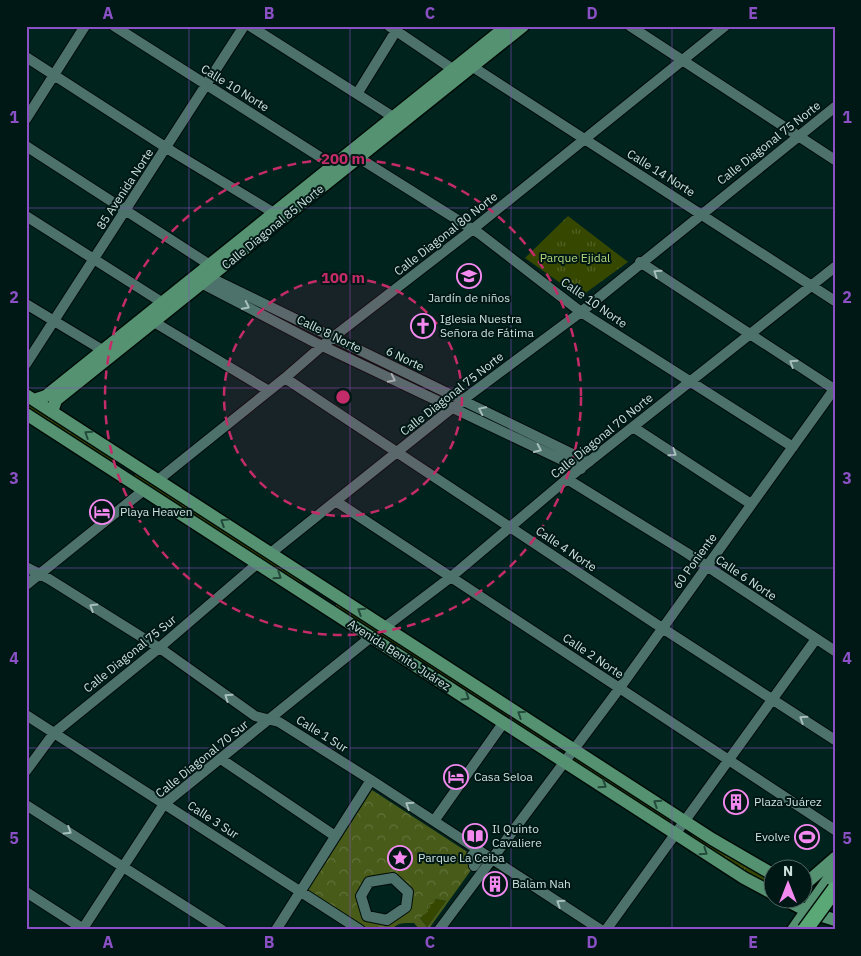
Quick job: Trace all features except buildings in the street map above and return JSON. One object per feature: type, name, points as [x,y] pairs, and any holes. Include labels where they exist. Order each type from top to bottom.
[{"type":"highway","points":[[805,930],[835,890]]},
{"type":"highway","points":[[817,930],[835,905]]},
{"type":"main road","name":"Calle Diagonal 85 Norte","points":[[338,169],[359,158],[454,70],[507,26]]},
{"type":"main road","name":"Calle Diagonal 85 Norte","points":[[30,398],[46,396],[154,322],[279,216],[399,120],[473,67],[523,26]]},
{"type":"main road","name":"Calle Diagonal 85 Norte","points":[[52,412],[56,400],[163,303],[208,276]]},
{"type":"main road","name":"Avenida Benito Juárez","points":[[30,398],[272,552],[685,821],[764,870]]},
{"type":"main road","name":"Avenida Benito Juárez","points":[[28,417],[108,466],[371,637],[565,760],[744,878],[764,889]]},
{"type":"main road","points":[[108,466],[116,463],[119,454]]},
{"type":"main road","points":[[132,483],[133,472],[144,471]]},
{"type":"main road","points":[[299,589],[308,587],[309,577]]},
{"type":"main road","points":[[333,611],[334,602],[342,599]]},
{"type":"main road","points":[[814,876],[835,858]]},
{"type":"main road","points":[[793,930],[835,870]]},
{"type":"main road","points":[[814,895],[835,905]]},
{"type":"main road","points":[[800,908],[835,921],[829,930]]},
{"type":"street","points":[[26,119],[86,26]]},
{"type":"street","name":"Calle 10 Norte","points":[[114,26],[338,169]]},
{"type":"street","name":"85 Avenida Norte","points":[[26,364],[244,26]]},
{"type":"street","points":[[250,26],[399,120]]},
{"type":"street","points":[[630,26],[835,160]]},
{"type":"street","name":"Calle Diagonal 80 Norte","points":[[158,480],[323,345],[473,230],[725,26]]},
{"type":"street","points":[[357,94],[395,28],[454,70]]},
{"type":"street","points":[[26,58],[279,216]]},
{"type":"street","name":"Calle 14 Norte","points":[[473,67],[835,301]]},
{"type":"street","name":"Calle Diagonal 75 Norte","points":[[272,552],[337,502],[452,408],[581,312],[700,213],[835,107]]},
{"type":"street","points":[[26,146],[126,210],[208,276]]},
{"type":"street","name":"Calle 10 Norte","points":[[359,158],[473,230],[581,312],[793,447]]},
{"type":"street","points":[[26,216],[163,303]]},
{"type":"street","points":[[640,262],[749,335],[834,388]]},
{"type":"street","name":"Calle Diagonal 70 Norte","points":[[386,627],[512,528],[567,479],[835,267]]},
{"type":"street","name":"6 Norte","points":[[208,276],[463,401],[585,465]]},
{"type":"street","name":"Calle 8 Norte","points":[[208,276],[323,345],[452,408],[585,465]]},
{"type":"street","points":[[26,304],[107,353]]},
{"type":"street","points":[[154,322],[269,391]]},
{"type":"street","name":"Calle 4 Norte","points":[[285,378],[662,628],[835,740]]},
{"type":"street","name":"60 Poniente","points":[[439,930],[619,688],[834,388]]},
{"type":"street","points":[[632,427],[751,504]]},
{"type":"street","name":"Calle 6 Norte","points":[[567,479],[706,566],[835,651]]},
{"type":"street","points":[[26,585],[144,490]]},
{"type":"street","name":"Calle 2 Norte","points":[[337,502],[835,830]]},
{"type":"street","name":"Calle Diagonal 75 Sur","points":[[26,771],[54,733],[159,648],[258,563]]},
{"type":"street","name":"Calle 1 Sur","points":[[26,567],[39,573],[159,648],[255,716],[279,722],[371,780],[601,930]]},
{"type":"street","name":"Calle Diagonal 70 Sur","points":[[83,929],[122,865],[164,804],[371,637]]},
{"type":"street","points":[[606,930],[816,639]]},
{"type":"street","name":"Calle 3 Sur","points":[[26,715],[360,930]]},
{"type":"street","points":[[434,821],[504,722]]},
{"type":"street","points":[[221,759],[335,836]]},
{"type":"street","points":[[276,930],[371,780]]},
{"type":"street","points":[[26,806],[222,930]]},
{"type":"street","points":[[393,878],[408,892],[406,907],[387,920],[367,916],[361,896],[369,882],[393,878]]},
{"type":"street","points":[[26,892],[83,929]]},
{"type":"green space","name":"Parque Ejidal","points":[[568,216],[628,262],[580,297],[525,258]]},
{"type":"green space","points":[[26,401],[114,458],[115,461],[110,462],[26,408]]},
{"type":"green space","points":[[135,474],[139,474],[304,582],[301,583],[135,478]]},
{"type":"green space","points":[[336,603],[566,748],[564,752],[503,716],[336,608]]},
{"type":"green space","points":[[574,756],[675,822],[670,822],[574,760]]},
{"type":"green space","name":"Parque La Ceiba","points":[[372,790],[472,855],[474,866],[428,930],[420,930],[414,923],[407,923],[399,924],[392,930],[369,930],[308,890]],"holes":[[[393,878],[408,892],[406,907],[387,920],[367,916],[361,896],[369,882]],[[435,899],[446,901],[427,927],[420,918],[428,912],[428,905],[434,903]]]},
{"type":"green space","points":[[694,832],[764,876],[764,882],[747,873],[691,837]]},
{"type":"green space","points":[[435,899],[446,901],[427,927],[420,918],[428,912],[428,905]]},
{"type":"place","name":"Jardín de niños","points":[[469,276]]},
{"type":"place","name":"Iglesia Nuestra Señora de Fátima","points":[[423,326]]},
{"type":"place","name":"Playa Heaven","points":[[102,512]]},
{"type":"place","name":"Casa Seloa","points":[[456,777]]},
{"type":"place","name":"Plaza Juárez","points":[[736,802]]},
{"type":"place","name":"Il Quinto Cavaliere","points":[[475,836]]},
{"type":"place","name":"Evolve","points":[[807,837]]},
{"type":"place","name":"Parque La Ceiba","points":[[400,858]]},
{"type":"place","name":"Balam Nah","points":[[495,884]]}]
